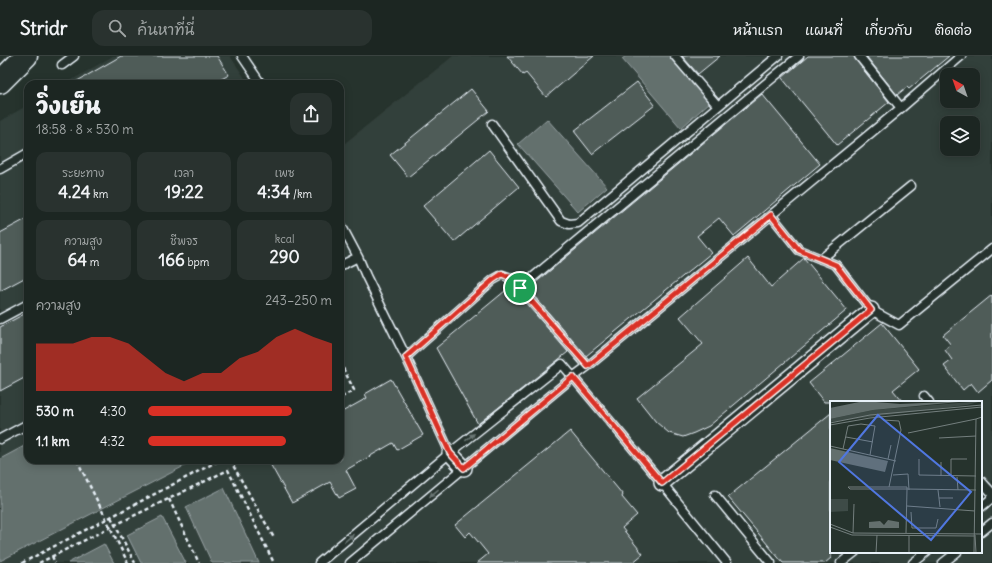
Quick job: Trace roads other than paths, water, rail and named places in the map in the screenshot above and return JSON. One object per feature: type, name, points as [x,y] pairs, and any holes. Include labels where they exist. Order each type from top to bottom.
[{"type":"main road","points":[[0,82],[26,56]]},
{"type":"street","points":[[662,483],[871,310]]},
{"type":"street","points":[[450,453],[464,468]]},
{"type":"lane","points":[[62,65],[74,56]]},
{"type":"lane","points":[[242,56],[258,80]]},
{"type":"lane","points":[[675,56],[718,106]]},
{"type":"lane","points":[[492,124],[561,221],[569,224],[578,223],[778,56]]},
{"type":"lane","points":[[520,288],[799,56]]},
{"type":"lane","points":[[859,56],[901,108]]},
{"type":"lane","points":[[350,563],[573,377],[901,108],[961,56]]},
{"type":"lane","points":[[0,169],[24,155]]},
{"type":"lane","points":[[821,258],[911,186]]},
{"type":"lane","points":[[771,215],[799,250],[836,265],[871,310],[899,325],[992,249]]},
{"type":"lane","points":[[344,231],[406,357],[450,453]]},
{"type":"lane","points":[[344,264],[358,257]]},
{"type":"lane","points":[[406,357],[493,280],[502,274],[511,278],[588,366]]},
{"type":"lane","points":[[0,319],[24,306]]},
{"type":"lane","points":[[319,563],[450,453],[562,364],[727,563]]},
{"type":"lane","points":[[0,439],[24,426]]},
{"type":"lane","points":[[982,482],[992,493]]},
{"type":"lane","points":[[715,495],[771,563]]},
{"type":"lane","points":[[982,506],[992,498]]},
{"type":"lane","points":[[982,531],[992,523]]},
{"type":"lane","points":[[841,563],[854,553]]},
{"type":"lane","points":[[913,563],[926,553]]},
{"type":"lane","points":[[944,563],[956,553]]}]
